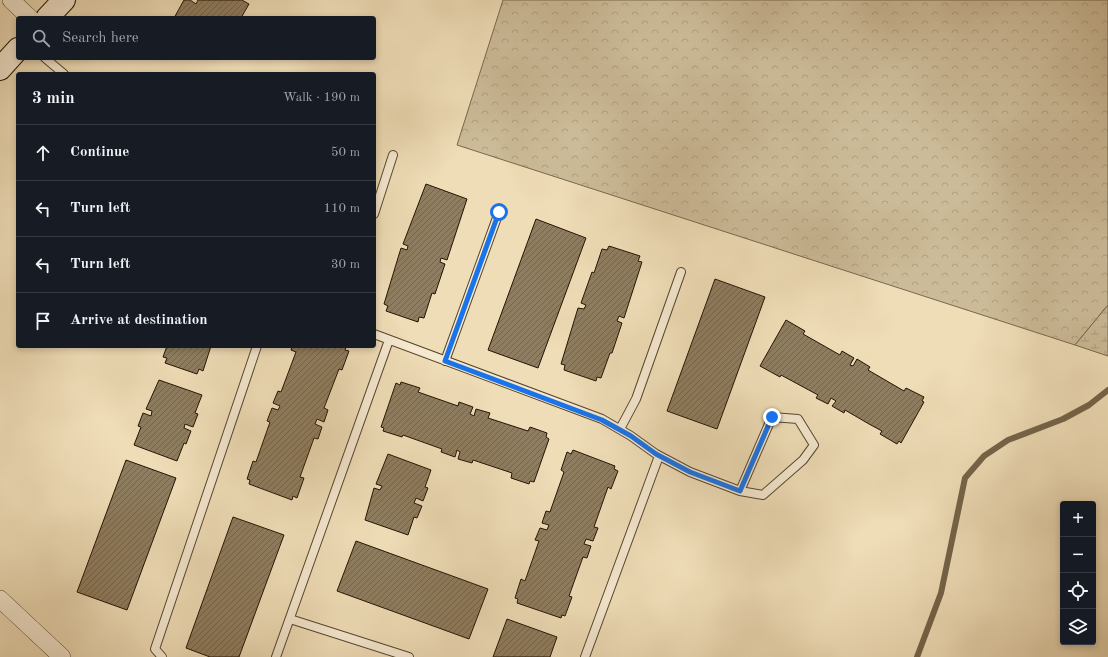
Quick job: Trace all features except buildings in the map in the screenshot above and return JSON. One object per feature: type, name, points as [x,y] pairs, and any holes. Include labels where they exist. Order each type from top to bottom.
[{"type":"street","points":[[11,0],[28,16]]},
{"type":"street","points":[[49,16],[64,0]]},
{"type":"street","points":[[0,68],[16,51]]},
{"type":"street","points":[[0,599],[62,657]]},
{"type":"lane","points":[[47,60],[62,72]]},
{"type":"lane","points":[[376,208],[393,155]]},
{"type":"lane","points":[[445,361],[499,212]]},
{"type":"lane","points":[[620,429],[636,399],[681,272]]},
{"type":"lane","points":[[376,335],[602,420],[620,429],[659,456],[690,472],[740,491],[764,495],[803,460],[814,445],[798,419],[772,417],[740,491]]},
{"type":"lane","points":[[276,657],[389,340]]},
{"type":"lane","points":[[162,657],[155,649],[256,348]]},
{"type":"lane","points":[[585,657],[659,456]]},
{"type":"lane","points":[[290,618],[409,657]]},
{"type":"green space","points":[[503,0],[1108,0],[1108,305],[1075,345],[457,145]]},
{"type":"green space","points":[[1108,305],[1108,356],[1075,345]]},
{"type":"waterway","points":[[917,657],[941,593],[965,478],[984,456],[1008,440],[1063,419],[1089,405],[1108,390]]},
{"type":"route","points":[[499,212],[445,361],[602,420],[631,436],[656,454],[690,472],[740,491],[772,417]]}]
